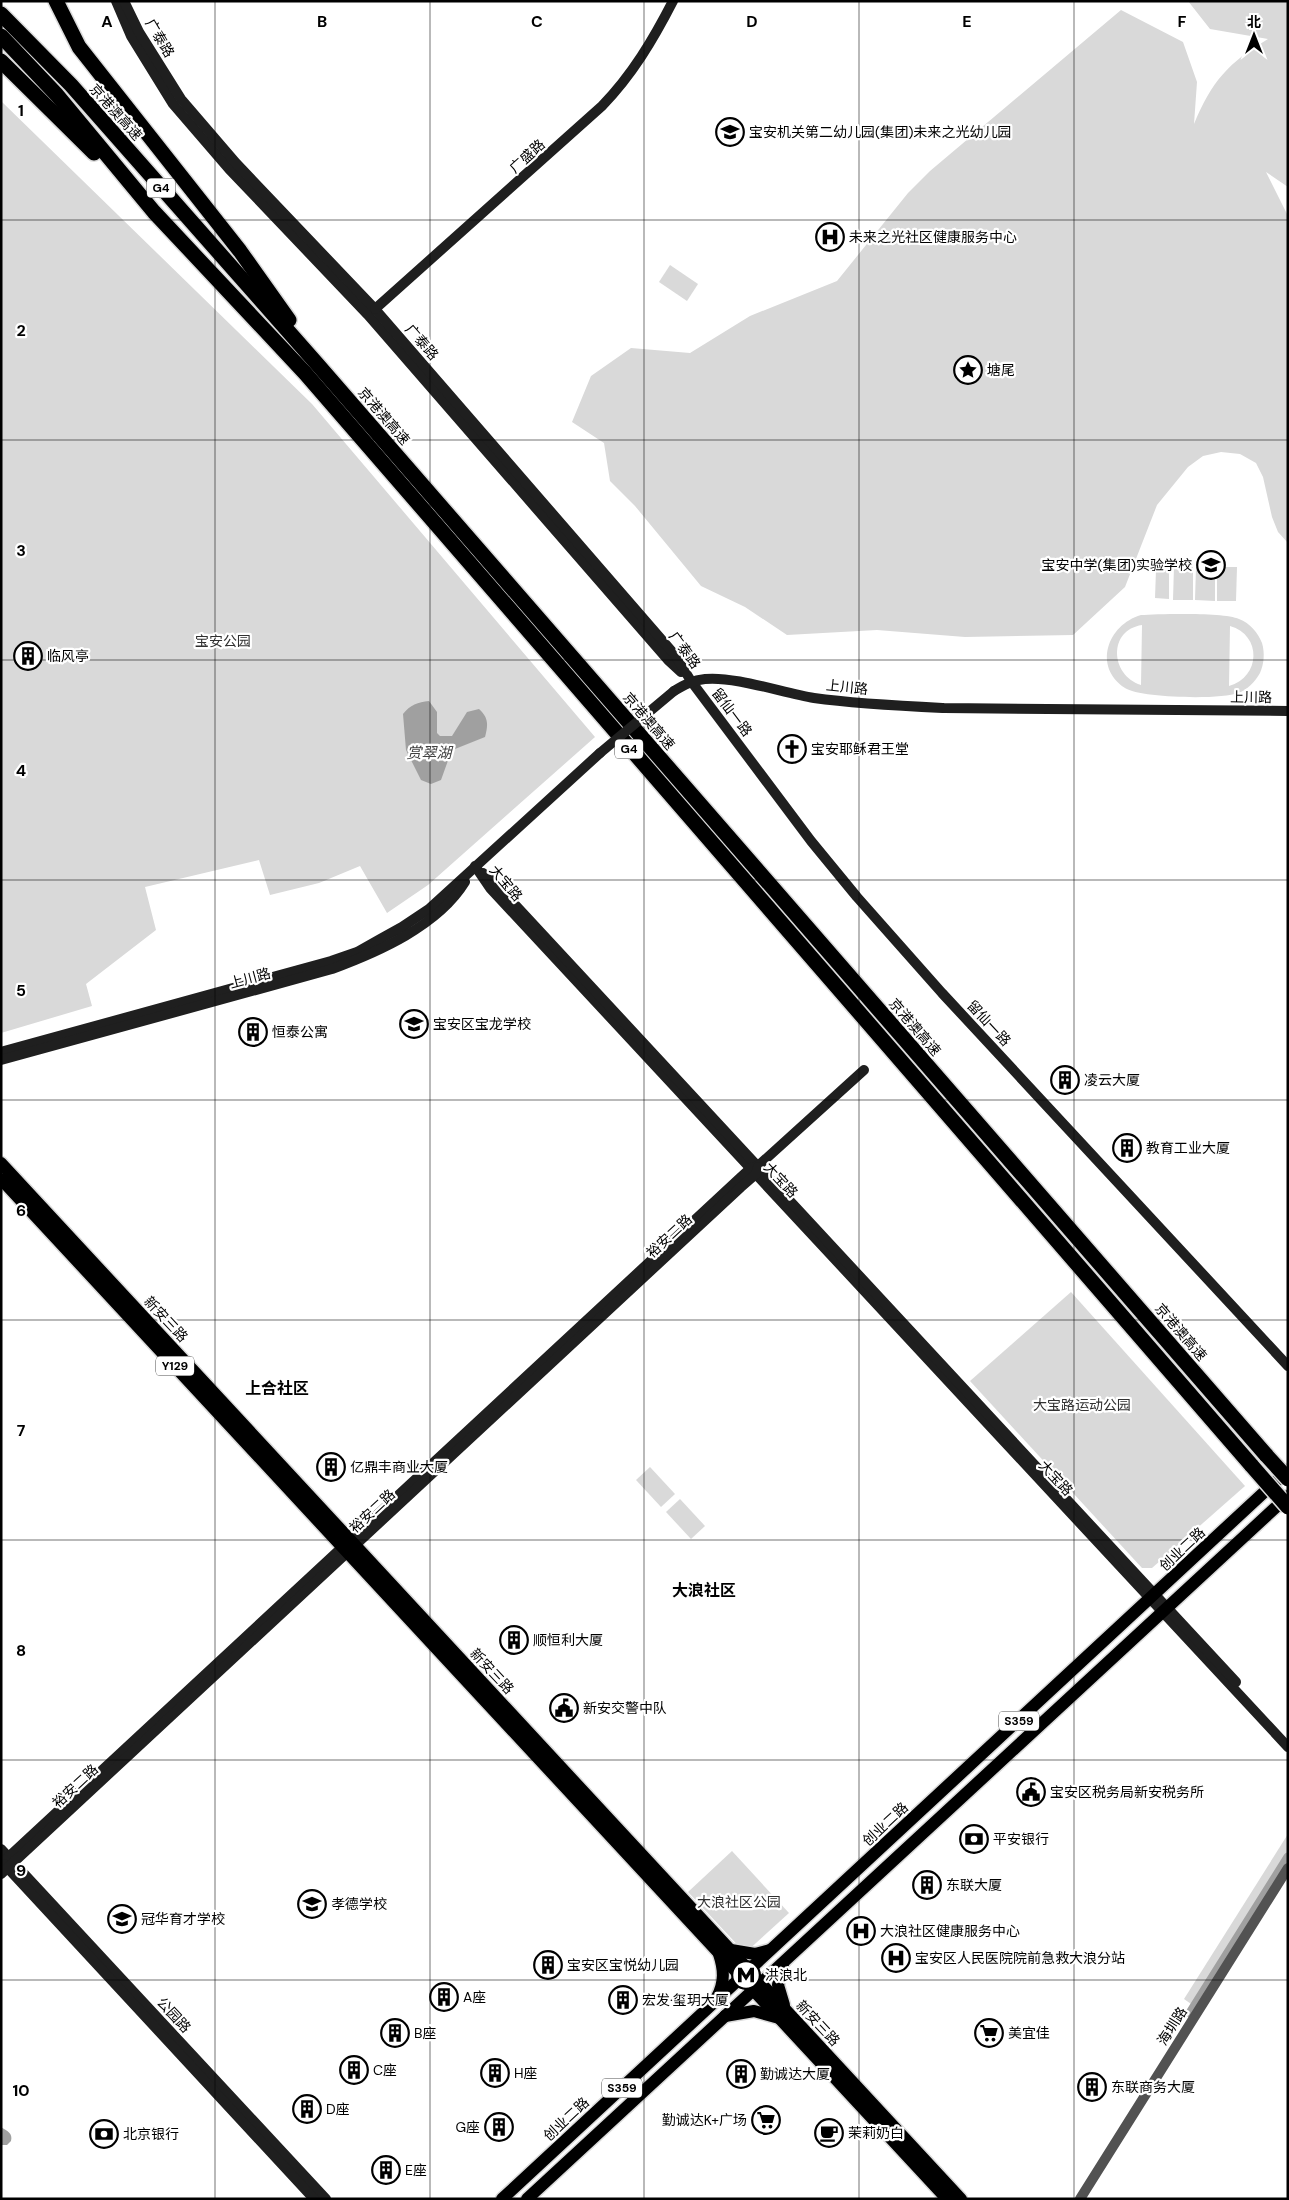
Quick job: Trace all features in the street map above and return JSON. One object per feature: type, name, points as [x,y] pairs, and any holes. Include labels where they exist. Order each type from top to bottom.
[{"type":"highway","points":[[56,1],[79,47],[265,284],[318,365]]},
{"type":"highway","name":"京港澳高速","points":[[1,14],[71,85],[318,365],[1288,1479]]},
{"type":"highway","name":"G4","points":[[1,36],[57,95],[154,212],[312,381],[1288,1507]]},
{"type":"highway","points":[[1,61],[154,212]]},
{"type":"main road","name":"广泰路","points":[[116,1],[131,36],[174,104],[229,169],[371,312]]},
{"type":"main road","name":"广泰路","points":[[124,1],[139,32],[181,99],[236,163],[371,312],[668,660],[691,681]]},
{"type":"main road","name":"广盛路","points":[[371,312],[602,106],[624,82],[643,56],[673,1]]},
{"type":"main road","name":"上川路","points":[[1,1052],[305,969],[357,952],[402,927],[429,909],[600,753],[674,691],[691,681],[707,678],[733,681],[814,698],[936,707],[1288,711]]},
{"type":"main road","name":"留仙一路","points":[[691,681],[811,841],[857,898],[936,986],[1288,1366]]},
{"type":"main road","name":"上川路","points":[[1,1060],[307,977],[360,958],[403,937],[434,915],[456,896],[475,866]]},
{"type":"main road","name":"大宝路","points":[[475,866],[495,883],[755,1169],[1152,1597],[1288,1737]]},
{"type":"main road","name":"裕安二路","points":[[5,1864],[864,1070]]},
{"type":"main road","name":"新安三路","points":[[1,1163],[349,1546],[745,1974],[961,2199]]},
{"type":"main road","name":"新安三路","points":[[1,1179],[349,1546]]},
{"type":"main road","name":"创业二路","points":[[502,2199],[1288,1470]]},
{"type":"main road","name":"S359","points":[[527,2199],[1288,1496]]},
{"type":"main road","name":"大宝路","points":[[1165,1610],[1288,1747]]},
{"type":"main road","name":"公园路","points":[[1,1849],[5,1864],[314,2199]]},
{"type":"main road","name":"公园路","points":[[5,1864],[326,2199]]},
{"type":"main road","points":[[712,2004],[722,1987],[724,1951],[755,1954],[772,1949]]},
{"type":"main road","points":[[725,2016],[754,2012],[784,2015],[778,1984],[779,1976],[786,1960]]},
{"type":"main road","name":"新安三路","points":[[784,2015],[947,2199]]},
{"type":"street","name":"海圳路","points":[[1080,2199],[1288,1868]]},
{"type":"green space","points":[[1188,1],[1288,1],[1288,187],[1266,172],[1288,216],[1288,543],[1278,532],[1272,517],[1263,477],[1256,463],[1240,454],[1221,452],[1203,456],[1188,467],[1157,505],[1125,587],[1073,635],[965,637],[877,630],[787,635],[745,607],[701,586],[635,506],[610,481],[604,443],[572,422],[591,376],[631,348],[690,353],[750,316],[837,281],[908,193],[930,171],[1121,10],[1183,42],[1197,82],[1194,124],[1208,96],[1223,74],[1242,56],[1268,39],[1210,29]]},
{"type":"green space","name":"宝安公园","points":[[1,101],[312,404],[595,737],[428,885],[387,913],[360,866],[319,883],[270,895],[259,860],[145,887],[156,930],[86,984],[92,1006],[1,1033]]},
{"type":"green space","points":[[670,265],[698,284],[687,301],[659,282]]},
{"type":"green space","points":[[1174,566],[1193,567],[1193,600],[1173,600]]},
{"type":"green space","points":[[1196,567],[1215,567],[1215,601],[1195,600]]},
{"type":"green space","points":[[1217,567],[1237,567],[1236,601],[1217,601]]},
{"type":"green space","points":[[1156,570],[1169,570],[1169,599],[1155,598]]},
{"type":"green space","points":[[1176,614],[1220,615],[1239,619],[1253,629],[1262,643],[1264,655],[1260,673],[1248,688],[1241,692],[1215,697],[1162,696],[1125,688],[1115,679],[1109,669],[1107,658],[1108,647],[1113,637],[1129,620],[1141,615]],"holes":[[[1142,625],[1141,685],[1131,680],[1123,672],[1117,653],[1123,635],[1131,629]],[[1230,626],[1248,638],[1254,656],[1247,674],[1240,681],[1229,686]]]},
{"type":"green space","name":"大宝路运动公园","points":[[1071,1292],[1245,1486],[1152,1568],[1142,1568],[970,1381]]},
{"type":"green space","points":[[650,1467],[675,1494],[661,1507],[636,1480]]},
{"type":"green space","points":[[680,1499],[705,1526],[691,1539],[666,1512]]},
{"type":"green space","points":[[1288,1834],[1288,1870],[1201,2011],[1184,1999]]},
{"type":"green space","name":"大浪社区公园","points":[[732,1851],[789,1913],[745,1953],[688,1892]]},
{"type":"water","name":"赏翠湖","points":[[429,701],[437,712],[437,733],[440,736],[452,736],[467,712],[479,709],[485,715],[487,725],[485,737],[455,749],[450,755],[441,780],[431,784],[421,780],[406,750],[403,714],[414,704]]},
{"type":"water","points":[[1,2127],[9,2132],[11,2136],[11,2141],[7,2145],[1,2145]]},
{"type":"waterway","points":[[1190,2013],[1288,1857]]},
{"type":"place","name":"宝安机关第二幼儿园(集团)未来之光幼儿园","points":[[730,132]]},
{"type":"place","name":"未来之光社区健康服务中心","points":[[830,237]]},
{"type":"place","name":"塘尾","points":[[968,370]]},
{"type":"place","name":"宝安中学(集团)实验学校","points":[[1211,565]]},
{"type":"place","name":"临风亭","points":[[28,656]]},
{"type":"place","name":"宝安耶稣君王堂","points":[[792,749]]},
{"type":"place","name":"宝安区宝龙学校","points":[[414,1024]]},
{"type":"place","name":"恒泰公寓","points":[[253,1032]]},
{"type":"place","name":"凌云大厦","points":[[1065,1080]]},
{"type":"place","name":"教育工业大厦","points":[[1127,1148]]},
{"type":"place","name":"亿鼎丰商业大厦","points":[[331,1467]]},
{"type":"place","name":"顺恒利大厦","points":[[514,1640]]},
{"type":"place","name":"新安交警中队","points":[[564,1708]]},
{"type":"place","name":"宝安区税务局新安税务所","points":[[1031,1792]]},
{"type":"place","name":"平安银行","points":[[974,1839]]},
{"type":"place","name":"东联大厦","points":[[927,1885]]},
{"type":"place","name":"孝德学校","points":[[312,1904]]},
{"type":"place","name":"冠华育才学校","points":[[122,1919]]},
{"type":"place","name":"大浪社区健康服务中心","points":[[861,1931]]},
{"type":"place","name":"宝安区人民医院院前急救大浪分站","points":[[896,1958]]},
{"type":"place","name":"宝安区宝悦幼儿园","points":[[548,1965]]},
{"type":"place","name":"洪浪北","points":[[746,1975]]},
{"type":"place","name":"A座","points":[[444,1997]]},
{"type":"place","name":"宏发·玺玥大厦","points":[[623,2000]]},
{"type":"place","name":"B座","points":[[395,2033]]},
{"type":"place","name":"美宜佳","points":[[989,2033]]},
{"type":"place","name":"C座","points":[[354,2070]]},
{"type":"place","name":"H座","points":[[495,2073]]},
{"type":"place","name":"勤诚达大厦","points":[[741,2074]]},
{"type":"place","name":"东联商务大厦","points":[[1092,2087]]},
{"type":"place","name":"D座","points":[[307,2109]]},
{"type":"place","name":"勤诚达K+广场","points":[[766,2120]]},
{"type":"place","name":"G座","points":[[499,2127]]},
{"type":"place","name":"茉莉奶白","points":[[829,2133]]},
{"type":"place","name":"北京银行","points":[[104,2134]]},
{"type":"place","name":"E座","points":[[386,2170]]},
{"type":"district","name":"上合社区","points":[[277,1388]]},
{"type":"district","name":"大浪社区","points":[[704,1590]]}]
